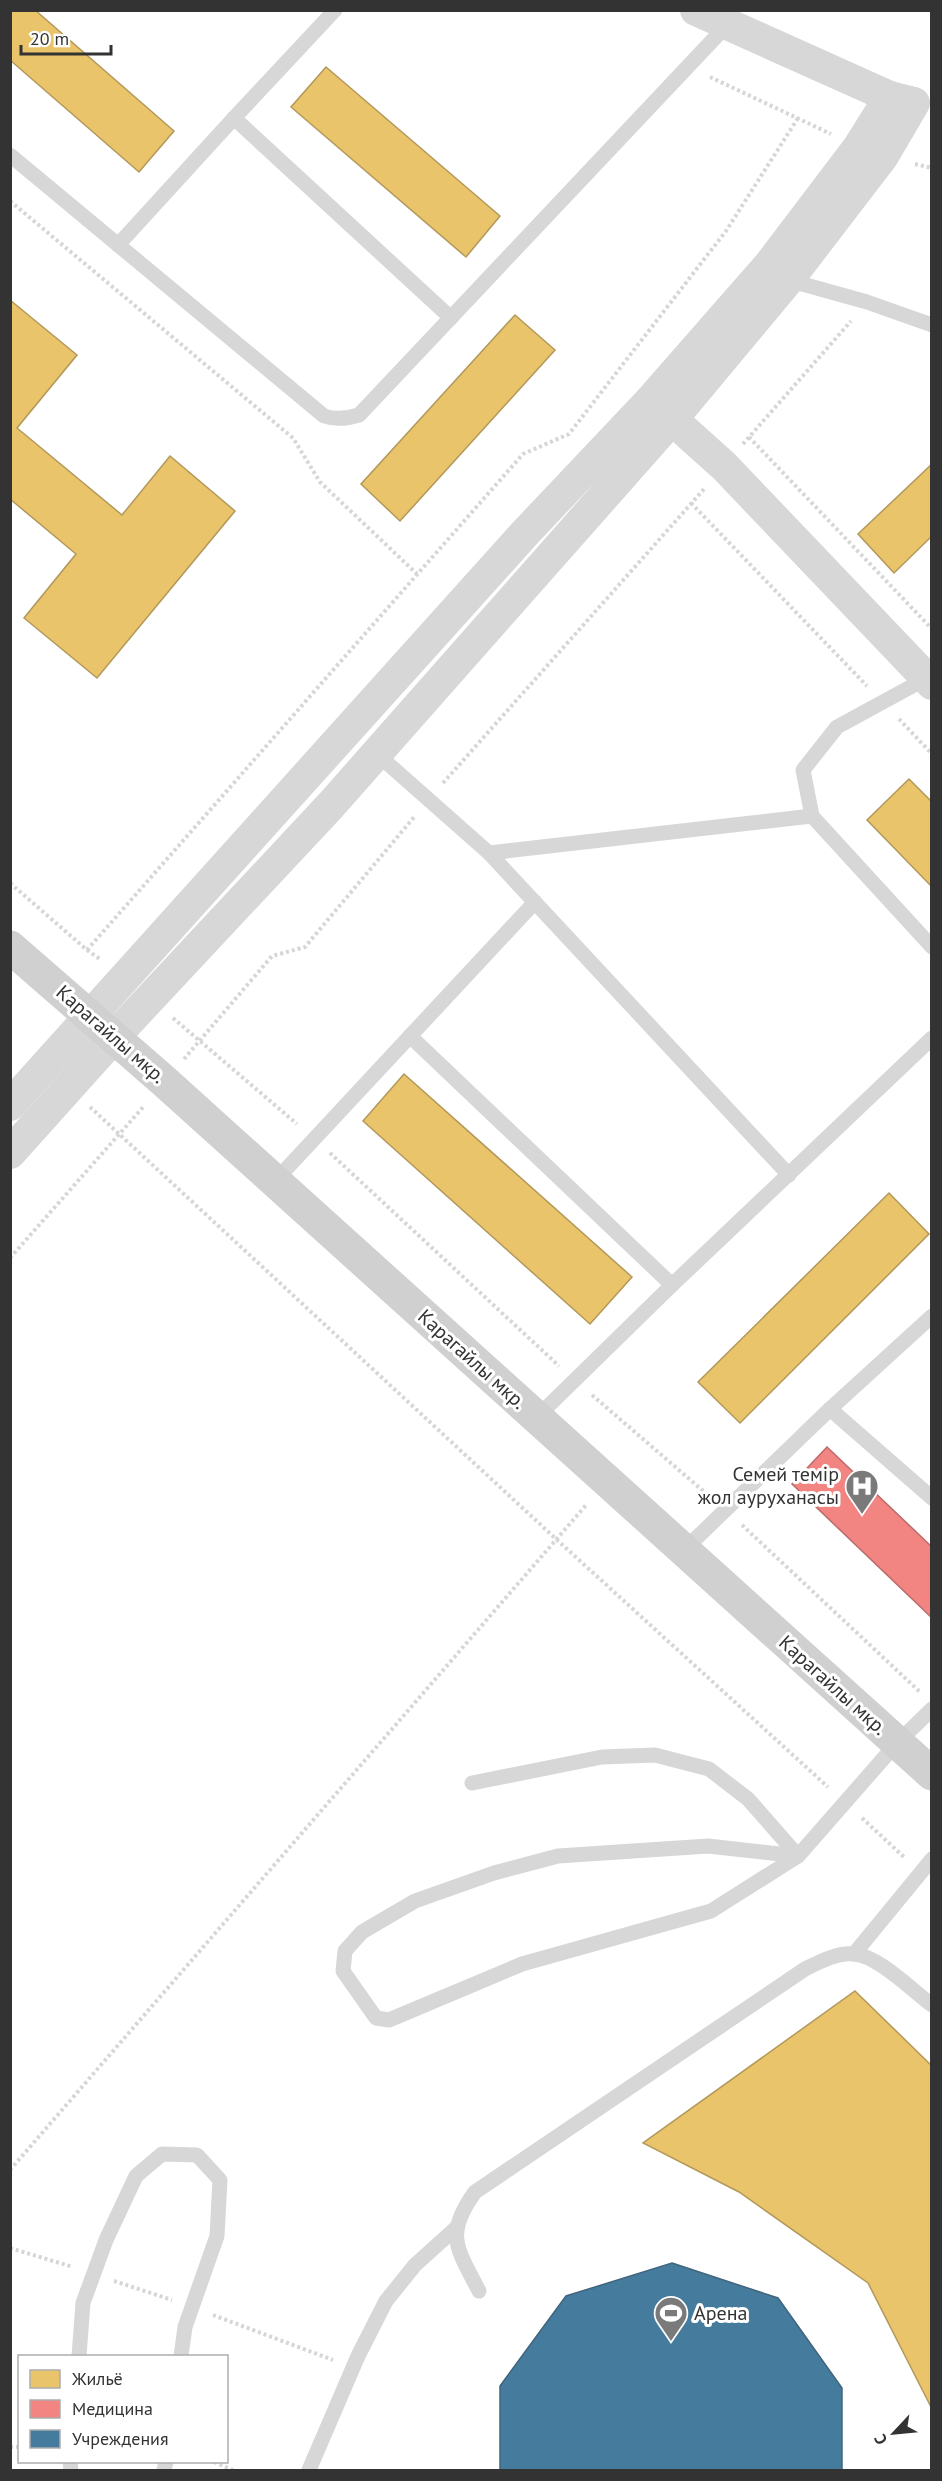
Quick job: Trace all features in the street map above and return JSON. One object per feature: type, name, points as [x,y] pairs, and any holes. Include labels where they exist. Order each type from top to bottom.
[{"type":"street","points":[[696,10],[912,103]]},
{"type":"street","points":[[10,1105],[102,1027],[377,754],[662,409],[858,148],[912,103]]},
{"type":"street","points":[[10,1153],[69,1088],[102,1027],[526,532],[662,409],[788,280],[883,156],[912,103]]},
{"type":"street","points":[[662,409],[724,466],[929,681]]},
{"type":"street","name":"Карагайлы мкр.","points":[[10,947],[275,1180],[932,1774]]},
{"type":"lane","points":[[118,245],[336,10]]},
{"type":"lane","points":[[10,155],[324,416],[334,420],[359,415],[728,24]]},
{"type":"lane","points":[[234,118],[451,318]]},
{"type":"lane","points":[[788,280],[867,302],[932,325]]},
{"type":"lane","points":[[929,681],[837,727],[803,770],[812,816],[932,947]]},
{"type":"lane","points":[[377,754],[489,853],[789,1175]]},
{"type":"lane","points":[[489,853],[812,816]]},
{"type":"lane","points":[[275,1180],[535,902]]},
{"type":"lane","points":[[410,1036],[672,1285]]},
{"type":"lane","points":[[537,1417],[932,1038]]},
{"type":"lane","points":[[684,1550],[830,1409],[932,1316]]},
{"type":"lane","points":[[830,1409],[932,1498]]},
{"type":"lane","points":[[798,1856],[708,1846],[558,1856],[494,1873],[415,1901],[362,1932],[345,1951],[343,1971],[376,2018],[389,2020],[522,1964],[711,1911],[798,1856],[897,1743],[932,1709]]},
{"type":"lane","points":[[472,1784],[602,1757],[655,1755],[709,1769],[748,1799],[798,1856]]},
{"type":"lane","points":[[854,1954],[932,1859]]},
{"type":"lane","points":[[479,2291],[456,2242],[456,2228],[462,2211],[476,2192],[805,1969],[828,1958],[854,1954],[873,1961],[932,2005]]},
{"type":"lane","points":[[79,2355],[83,2303],[106,2240],[136,2176],[162,2154],[197,2155],[220,2180],[217,2236],[185,2326],[181,2355]]},
{"type":"lane","points":[[309,2470],[363,2346],[386,2301],[415,2265],[456,2228]]},
{"type":"path","points":[[688,66],[858,148]]},
{"type":"path","points":[[10,883],[87,950],[523,454],[569,434],[726,231],[798,118]]},
{"type":"path","points":[[10,201],[293,438],[320,482],[417,574]]},
{"type":"path","points":[[10,1258],[120,1135],[272,956],[305,947],[429,800],[867,302]]},
{"type":"path","points":[[749,437],[932,629]]},
{"type":"path","points":[[691,503],[932,754]]},
{"type":"path","points":[[69,1088],[920,1873]]},
{"type":"path","points":[[10,2170],[607,1481]]},
{"type":"path","points":[[216,2463],[234,2470]]},
{"type":"building: Жильё","points":[[10,10],[35,10],[174,131],[139,172],[10,60]]},
{"type":"building: Жильё","points":[[326,67],[500,216],[466,257],[291,107]]},
{"type":"building: Жильё","points":[[10,300],[77,355],[17,428],[122,515],[170,456],[235,511],[97,678],[24,618],[76,554],[10,499]]},
{"type":"building: Жильё","points":[[515,315],[555,350],[400,521],[361,484]]},
{"type":"building: Жильё","points":[[932,464],[932,536],[894,573],[858,534]]},
{"type":"building: Жильё","points":[[909,779],[932,802],[932,887],[867,820]]},
{"type":"building: Жильё","points":[[404,1074],[632,1277],[590,1324],[363,1121]]},
{"type":"building: Жильё","points":[[889,1193],[929,1234],[740,1423],[698,1382]]},
{"type":"building: Жильё","points":[[855,1991],[932,2066],[932,2409],[868,2283],[739,2192],[643,2143]]},
{"type":"building: Медицина","name":"Семей темір жол ауруханасы","points":[[827,1447],[932,1547],[932,1618],[792,1484]]},
{"type":"building: Учреждения","name":"Арена","points":[[672,2263],[778,2298],[842,2388],[842,2470],[500,2470],[500,2386],[566,2296]]},
{"type":"place","name":"Семей темір жол ауруханасы","points":[[862,1515]]},
{"type":"place","name":"Арена","points":[[671,2342]]}]
